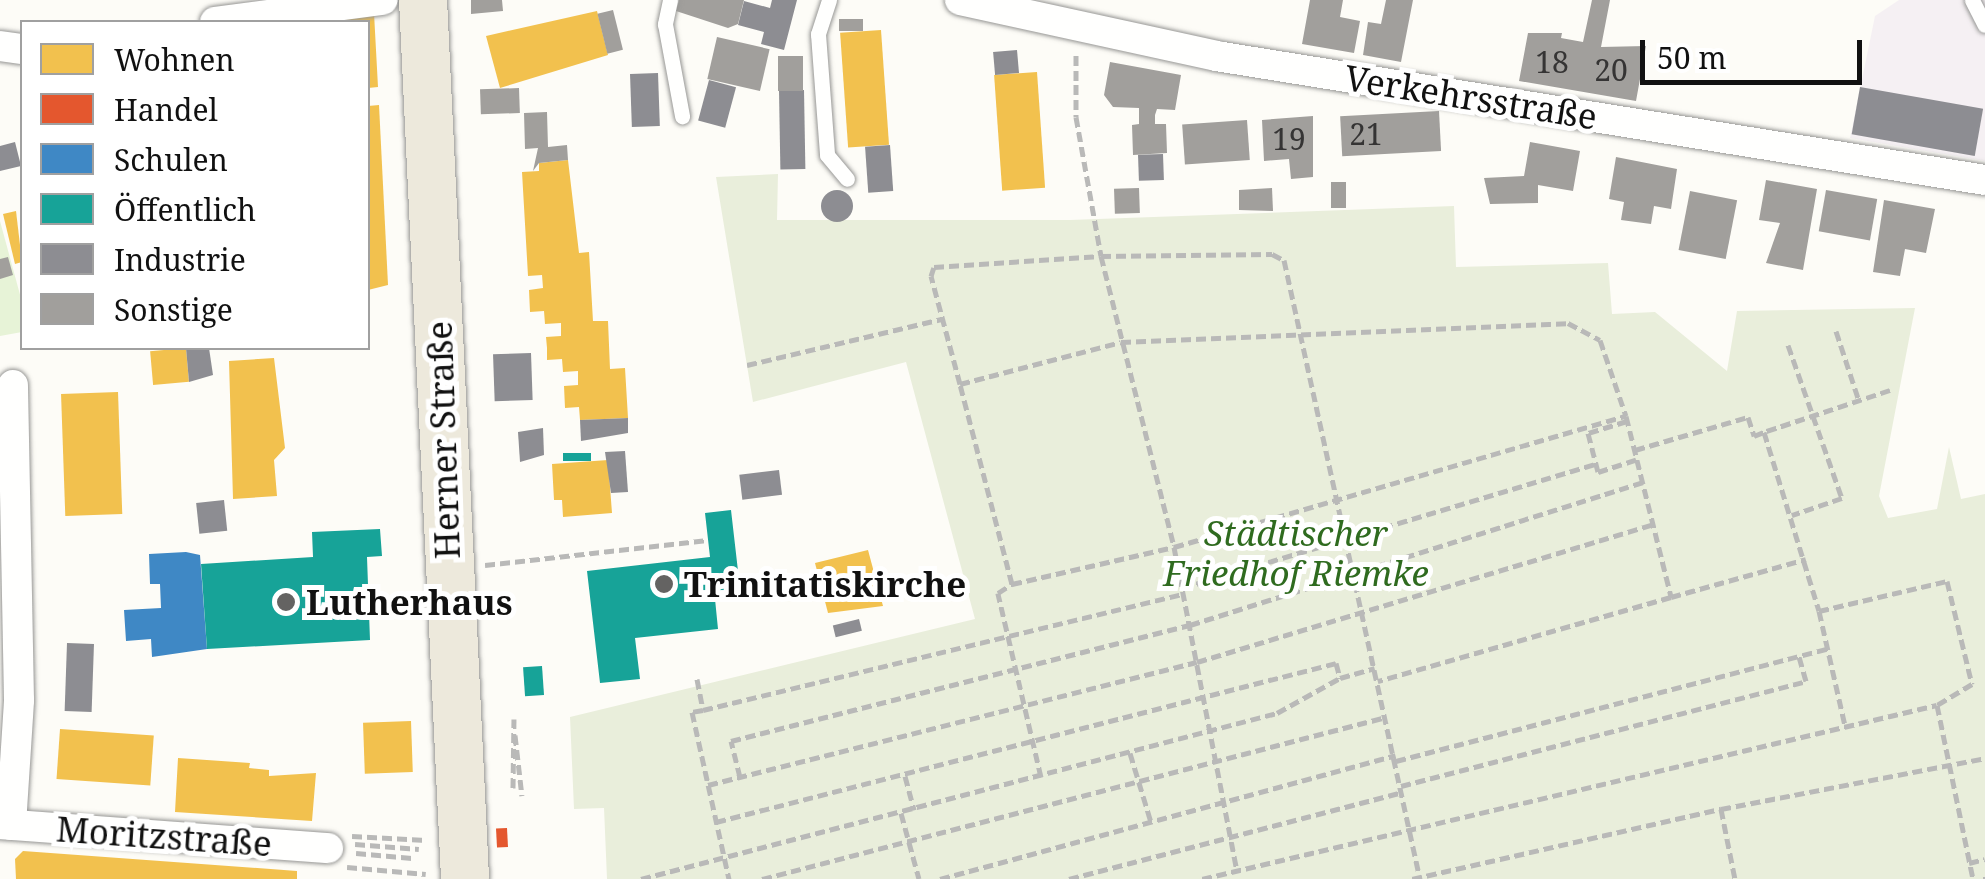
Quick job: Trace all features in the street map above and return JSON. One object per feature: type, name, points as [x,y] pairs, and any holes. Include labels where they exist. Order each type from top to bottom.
[{"type":"main road","name":"Herner Straße","points":[[424,0],[448,570],[453,860]]},
{"type":"street","points":[[230,20],[382,0]]},
{"type":"street","name":"Verkehrsstraße","points":[[960,0],[1216,56],[1985,180]]},
{"type":"street","points":[[5,825],[20,700],[8,588],[13,385]]},
{"type":"street","name":"Moritzstraße","points":[[5,825],[347,848]]},
{"type":"lane","points":[[670,0],[664,24],[682,116]]},
{"type":"lane","points":[[829,0],[818,34],[827,155],[847,179]]},
{"type":"lane","points":[[1972,0],[1985,24]]},
{"type":"path","points":[[1082,28],[1072,71],[1076,117],[1101,256],[1174,547],[1237,872]]},
{"type":"path","points":[[1012,584],[931,276],[944,262],[1272,254],[1284,260],[1292,280],[1336,500],[1402,789],[1417,879],[1721,810],[1985,758]]},
{"type":"path","points":[[747,365],[942,319]]},
{"type":"path","points":[[960,384],[1121,342],[1568,322],[1600,340],[1627,418],[1672,597]]},
{"type":"path","points":[[1836,331],[1860,401]]},
{"type":"path","points":[[1788,345],[1842,498],[1792,515]]},
{"type":"path","points":[[1635,450],[1748,417],[1754,436],[1890,390]]},
{"type":"path","points":[[1627,418],[1588,433],[1595,464],[1598,472],[1638,460]]},
{"type":"path","points":[[1041,776],[998,593],[1012,584],[1174,547],[1627,418]]},
{"type":"path","points":[[1764,432],[1806,559],[1845,725]]},
{"type":"path","points":[[729,879],[692,712],[1183,591],[1595,464]]},
{"type":"path","points":[[740,777],[731,741],[1190,624],[1644,482]]},
{"type":"path","points":[[708,785],[1197,662],[1655,524]]},
{"type":"path","points":[[448,570],[708,540]]},
{"type":"path","points":[[1378,681],[1806,559]]},
{"type":"path","points":[[1202,879],[1937,706],[1972,684],[1947,581],[1819,611]]},
{"type":"path","points":[[940,879],[1827,648]]},
{"type":"path","points":[[1069,879],[1806,681],[1800,656]]},
{"type":"path","points":[[716,822],[1202,701],[1336,663],[1340,678]]},
{"type":"path","points":[[641,879],[1276,712],[1340,678],[1375,668]]},
{"type":"path","points":[[697,679],[703,710]]},
{"type":"path","points":[[1937,706],[1973,879]]},
{"type":"path","points":[[762,879],[1386,717]]},
{"type":"path","points":[[513,788],[514,718]]},
{"type":"path","points":[[514,732],[522,796]]},
{"type":"path","points":[[1130,753],[1151,822]]},
{"type":"path","points":[[905,776],[914,810]]},
{"type":"path","points":[[1721,810],[1735,879]]},
{"type":"path","points":[[901,813],[919,879]]},
{"type":"path","points":[[347,835],[453,860],[344,866],[347,835]]},
{"type":"path","points":[[347,848],[453,860]]},
{"type":"path","points":[[347,848],[412,858]]},
{"type":"path","points":[[1969,863],[1985,859]]},
{"type":"shaded area","points":[[1899,0],[1985,0],[1985,161],[1850,138],[1875,16]]},
{"type":"green space","name":"Städtischer Friedhof Riemke","points":[[778,174],[777,220],[1070,220],[1454,206],[1456,267],[1608,263],[1612,314],[1655,312],[1727,371],[1737,311],[1915,308],[1879,496],[1888,518],[1937,509],[1949,447],[1961,499],[1985,494],[1985,879],[607,879],[604,808],[574,809],[570,717],[975,619],[906,362],[753,402],[716,177]]},
{"type":"green space","points":[[0,221],[20,295],[20,332],[0,336]]},
{"type":"building: Wohnen","points":[[597,11],[608,55],[500,88],[486,36]]},
{"type":"building: Wohnen","points":[[374,13],[378,87],[370,88],[370,20],[328,20]]},
{"type":"building: Wohnen","points":[[881,30],[889,145],[848,148],[840,33]]},
{"type":"building: Wohnen","points":[[1037,72],[1045,188],[1002,191],[994,75]]},
{"type":"building: Wohnen","points":[[379,105],[388,285],[370,290],[370,106]]},
{"type":"building: Wohnen","points":[[568,160],[579,253],[589,252],[593,321],[608,321],[610,369],[625,368],[628,418],[580,420],[579,407],[565,408],[564,386],[578,385],[578,371],[563,372],[562,359],[547,360],[546,337],[561,336],[561,323],[545,324],[544,311],[530,312],[529,290],[543,288],[542,275],[528,276],[522,172],[539,171],[539,163]]},
{"type":"building: Wohnen","points":[[16,211],[20,263],[15,264],[3,214]]},
{"type":"building: Wohnen","points":[[186,350],[189,382],[153,385],[150,351]]},
{"type":"building: Wohnen","points":[[274,358],[285,448],[274,460],[277,496],[233,499],[229,361]]},
{"type":"building: Wohnen","points":[[118,392],[122,514],[65,516],[61,394]]},
{"type":"building: Wohnen","points":[[608,460],[612,513],[563,517],[562,500],[554,500],[552,464]]},
{"type":"building: Wohnen","points":[[868,550],[883,606],[828,613],[815,563]]},
{"type":"building: Wohnen","points":[[411,721],[413,772],[365,774],[363,723]]},
{"type":"building: Wohnen","points":[[60,729],[154,736],[150,785],[57,779]]},
{"type":"building: Wohnen","points":[[178,758],[250,763],[249,768],[269,770],[269,776],[316,773],[312,821],[175,812]]},
{"type":"building: Wohnen","points":[[23,851],[297,871],[297,879],[16,879],[15,859]]},
{"type":"building: Handel","points":[[507,828],[508,847],[497,848],[496,829]]},
{"type":"building: Schulen","points":[[149,554],[200,555],[207,649],[152,657],[151,639],[126,641],[124,610],[161,608],[160,584],[150,584]]},
{"type":"building: Öffentlich","points":[[563,453],[591,453],[591,461],[563,461]]},
{"type":"building: Öffentlich","name":"Trinitatiskirche","points":[[731,510],[741,597],[715,599],[718,629],[635,638],[640,679],[600,683],[587,571],[710,557],[705,513]]},
{"type":"building: Öffentlich","name":"Lutherhaus","points":[[380,529],[382,556],[367,557],[370,640],[207,649],[201,564],[313,557],[312,532]]},
{"type":"building: Öffentlich","points":[[542,666],[544,695],[525,696],[523,667]]},
{"type":"building: Industrie","points":[[772,0],[797,0],[784,50],[761,44],[764,32],[738,25],[744,1],[770,8]]},
{"type":"building: Industrie","points":[[1017,50],[1019,73],[995,75],[993,52]]},
{"type":"building: Industrie","points":[[658,73],[660,126],[632,127],[630,74]]},
{"type":"building: Industrie","points":[[709,80],[736,87],[725,128],[698,121]]},
{"type":"building: Industrie","points":[[1860,87],[1983,109],[1975,156],[1852,134]]},
{"type":"building: Industrie","points":[[779,90],[804,90],[805,169],[780,169]]},
{"type":"building: Industrie","points":[[15,142],[20,166],[0,171],[0,146]]},
{"type":"building: Industrie","points":[[890,145],[893,191],[868,193],[865,147]]},
{"type":"building: Industrie","points":[[1163,154],[1164,180],[1139,181],[1138,155]]},
{"type":"building: Industrie","points":[[837,190],[849,194],[853,206],[849,218],[837,222],[825,218],[821,206],[825,194]]},
{"type":"building: Industrie","points":[[186,350],[209,350],[213,375],[189,382]]},
{"type":"building: Industrie","points":[[531,353],[533,400],[495,401],[493,354]]},
{"type":"building: Industrie","points":[[628,418],[628,433],[581,441],[580,420]]},
{"type":"building: Industrie","points":[[543,428],[544,455],[520,462],[518,432]]},
{"type":"building: Industrie","points":[[625,451],[628,492],[611,493],[605,452]]},
{"type":"building: Industrie","points":[[779,470],[782,495],[742,500],[739,475]]},
{"type":"building: Industrie","points":[[224,500],[227,531],[199,534],[196,503]]},
{"type":"building: Industrie","points":[[859,619],[862,631],[836,637],[833,626]]},
{"type":"building: Industrie","points":[[67,643],[94,644],[92,712],[65,711]]},
{"type":"building: Sonstige","points":[[471,0],[502,0],[503,11],[471,14]]},
{"type":"building: Sonstige","points":[[679,0],[744,0],[738,24],[728,28],[676,11]]},
{"type":"building: Sonstige","points":[[1310,0],[1343,0],[1340,17],[1360,21],[1354,53],[1302,44]]},
{"type":"building: Sonstige","points":[[1386,0],[1413,0],[1401,62],[1363,55],[1368,22],[1381,24]]},
{"type":"building: Sonstige","points":[[1592,0],[1610,0],[1601,47],[1646,46],[1636,101],[1519,81],[1528,33],[1562,33],[1561,38],[1583,42]]},
{"type":"building: Sonstige","points":[[613,10],[623,50],[607,54],[597,14]]},
{"type":"building: Sonstige","points":[[839,19],[863,19],[863,31],[839,31]]},
{"type":"building: Sonstige","points":[[717,37],[770,49],[760,91],[707,79]]},
{"type":"building: Sonstige","points":[[778,56],[803,56],[803,91],[778,91]]},
{"type":"building: Sonstige","points":[[1110,62],[1181,75],[1175,110],[1157,109],[1155,115],[1155,124],[1166,124],[1167,153],[1133,155],[1132,125],[1139,124],[1139,108],[1113,107],[1104,95]]},
{"type":"building: Sonstige","points":[[519,88],[520,113],[481,114],[480,89]]},
{"type":"building: Sonstige","points":[[1439,111],[1441,151],[1342,156],[1340,116]]},
{"type":"building: Sonstige","points":[[547,112],[548,147],[567,145],[568,160],[539,163],[533,171],[538,148],[525,149],[524,113]]},
{"type":"building: Sonstige","points":[[1313,116],[1313,177],[1291,179],[1289,159],[1264,161],[1262,120]]},
{"type":"building: Sonstige","points":[[1247,120],[1250,160],[1185,164],[1182,125]]},
{"type":"building: Sonstige","points":[[1530,142],[1580,151],[1573,191],[1538,185],[1538,203],[1490,204],[1484,178],[1524,176]]},
{"type":"building: Sonstige","points":[[1616,157],[1677,169],[1671,209],[1654,206],[1651,224],[1621,220],[1624,202],[1609,199]]},
{"type":"building: Sonstige","points":[[1766,180],[1817,189],[1803,270],[1766,263],[1780,223],[1759,220]]},
{"type":"building: Sonstige","points":[[1331,182],[1346,182],[1346,208],[1331,208]]},
{"type":"building: Sonstige","points":[[1139,188],[1140,213],[1115,214],[1114,189]]},
{"type":"building: Sonstige","points":[[1272,188],[1273,211],[1239,210],[1239,190]]},
{"type":"building: Sonstige","points":[[1826,190],[1877,199],[1870,240],[1819,231]]},
{"type":"building: Sonstige","points":[[1690,191],[1737,200],[1726,259],[1679,250]]},
{"type":"building: Sonstige","points":[[1884,200],[1935,209],[1926,253],[1905,249],[1900,276],[1873,272]]},
{"type":"building: Sonstige","points":[[8,257],[13,275],[0,279],[0,259]]},
{"type":"place","name":"Trinitatiskirche","points":[[664,584]]},
{"type":"place","name":"Lutherhaus","points":[[286,602]]}]
